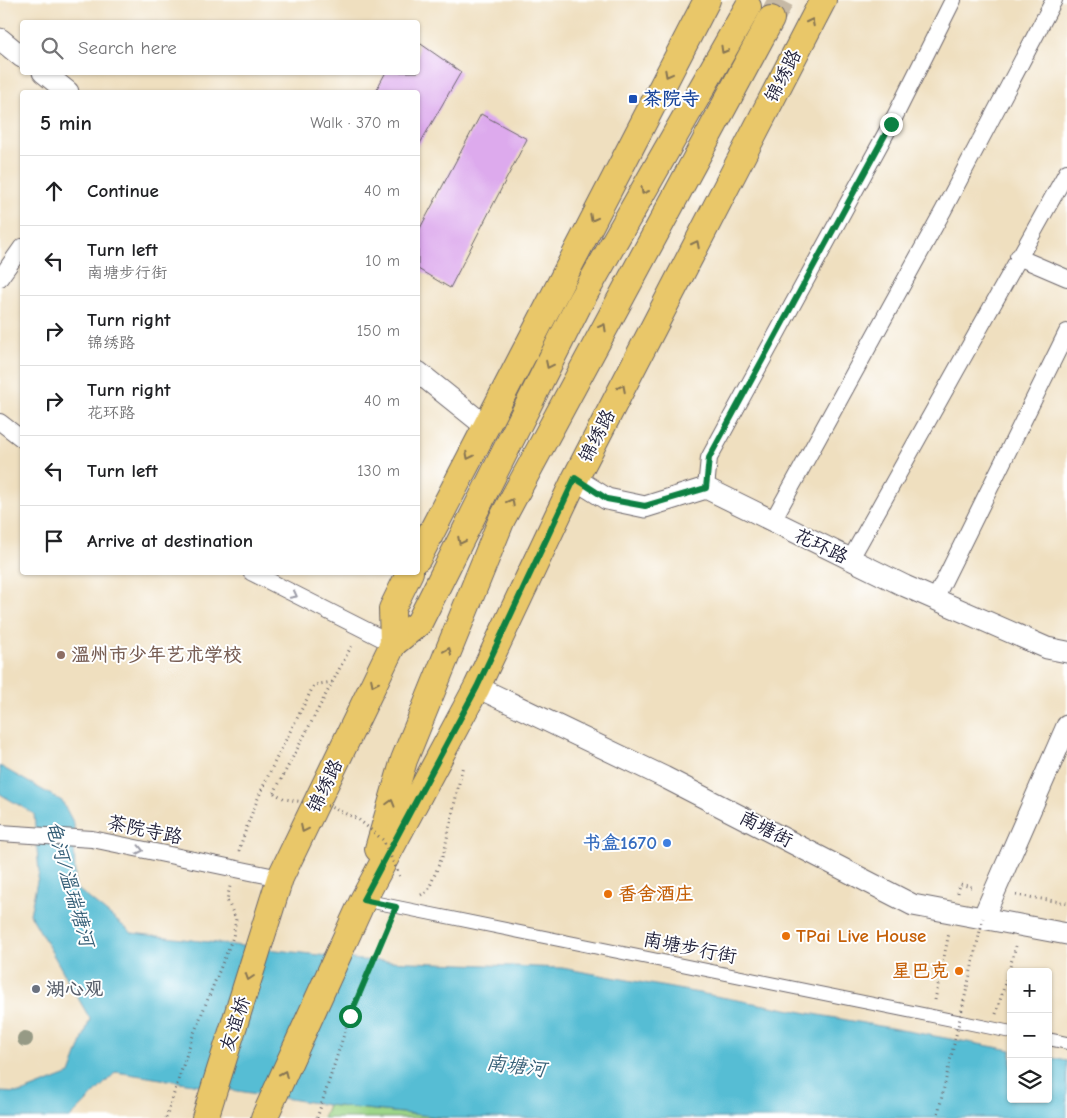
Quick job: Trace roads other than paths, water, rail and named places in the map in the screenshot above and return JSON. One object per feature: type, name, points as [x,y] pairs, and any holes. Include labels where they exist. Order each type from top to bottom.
[{"type":"main road","points":[[420,554],[484,426],[707,0]]},
{"type":"main road","name":"锦绣路","points":[[264,1118],[363,900],[477,687],[575,478],[823,0]]},
{"type":"main road","name":"锦绣路","points":[[264,931],[280,878],[393,644],[419,623],[580,302],[748,7]]},
{"type":"main road","name":"锦绣路","points":[[363,900],[404,760],[502,519],[771,19]]},
{"type":"main road","name":"锦绣路","points":[[393,644],[392,609],[409,575]]},
{"type":"main road","name":"友谊桥","points":[[205,1118],[264,931]]},
{"type":"street","points":[[575,478],[607,499],[645,506],[706,488],[709,458],[891,124],[953,0]]},
{"type":"street","points":[[772,522],[943,211],[1054,0]]},
{"type":"street","points":[[0,39],[20,54]]},
{"type":"street","points":[[47,75],[66,90]]},
{"type":"street","points":[[850,560],[1067,172]]},
{"type":"street","points":[[0,278],[20,250]]},
{"type":"street","points":[[1018,257],[1067,278]]},
{"type":"street","points":[[935,599],[1067,332]]},
{"type":"street","points":[[420,374],[484,426]]},
{"type":"street","points":[[0,422],[20,438]]},
{"type":"street","name":"花环路","points":[[706,488],[850,560],[935,599],[1047,648],[1067,652]]},
{"type":"street","points":[[257,575],[360,629],[393,644]]},
{"type":"street","name":"南塘街","points":[[477,687],[664,777],[913,905],[1067,934]]},
{"type":"street","points":[[983,918],[1067,726]]},
{"type":"street","name":"茶院寺路","points":[[0,833],[92,839],[280,878]]},
{"type":"street","name":"南塘步行街","points":[[363,900],[1007,1031]]},
{"type":"street","points":[[1052,1040],[1067,1043]]},
{"type":"water","points":[[0,766],[62,801],[74,824],[75,887],[132,933],[361,960],[562,968],[1007,1049],[1007,1103],[1052,1103],[1052,1058],[1067,1061],[1067,1118],[449,1118],[328,1105],[116,1072],[70,1118],[0,1118],[0,1092],[21,1093],[70,1074],[90,1019],[30,914],[39,872],[34,814],[0,794]]},
{"type":"tunnel","points":[[771,19],[781,0]]},
{"type":"place","name":"茶院寺","points":[[633,99]]},
{"type":"place","name":"温州市少年艺术学校","points":[[61,655]]},
{"type":"place","name":"书盒1670","points":[[667,843]]},
{"type":"place","name":"香舍酒庄","points":[[608,894]]},
{"type":"place","name":"TPai Live House","points":[[786,936]]},
{"type":"place","name":"星巴克","points":[[959,971]]},
{"type":"place","name":"湖心观","points":[[36,989]]},
{"type":"water label","name":"龟河/温瑞塘河","points":[[70,884]]},
{"type":"water label","name":"南塘河","points":[[516,1066]]}]
